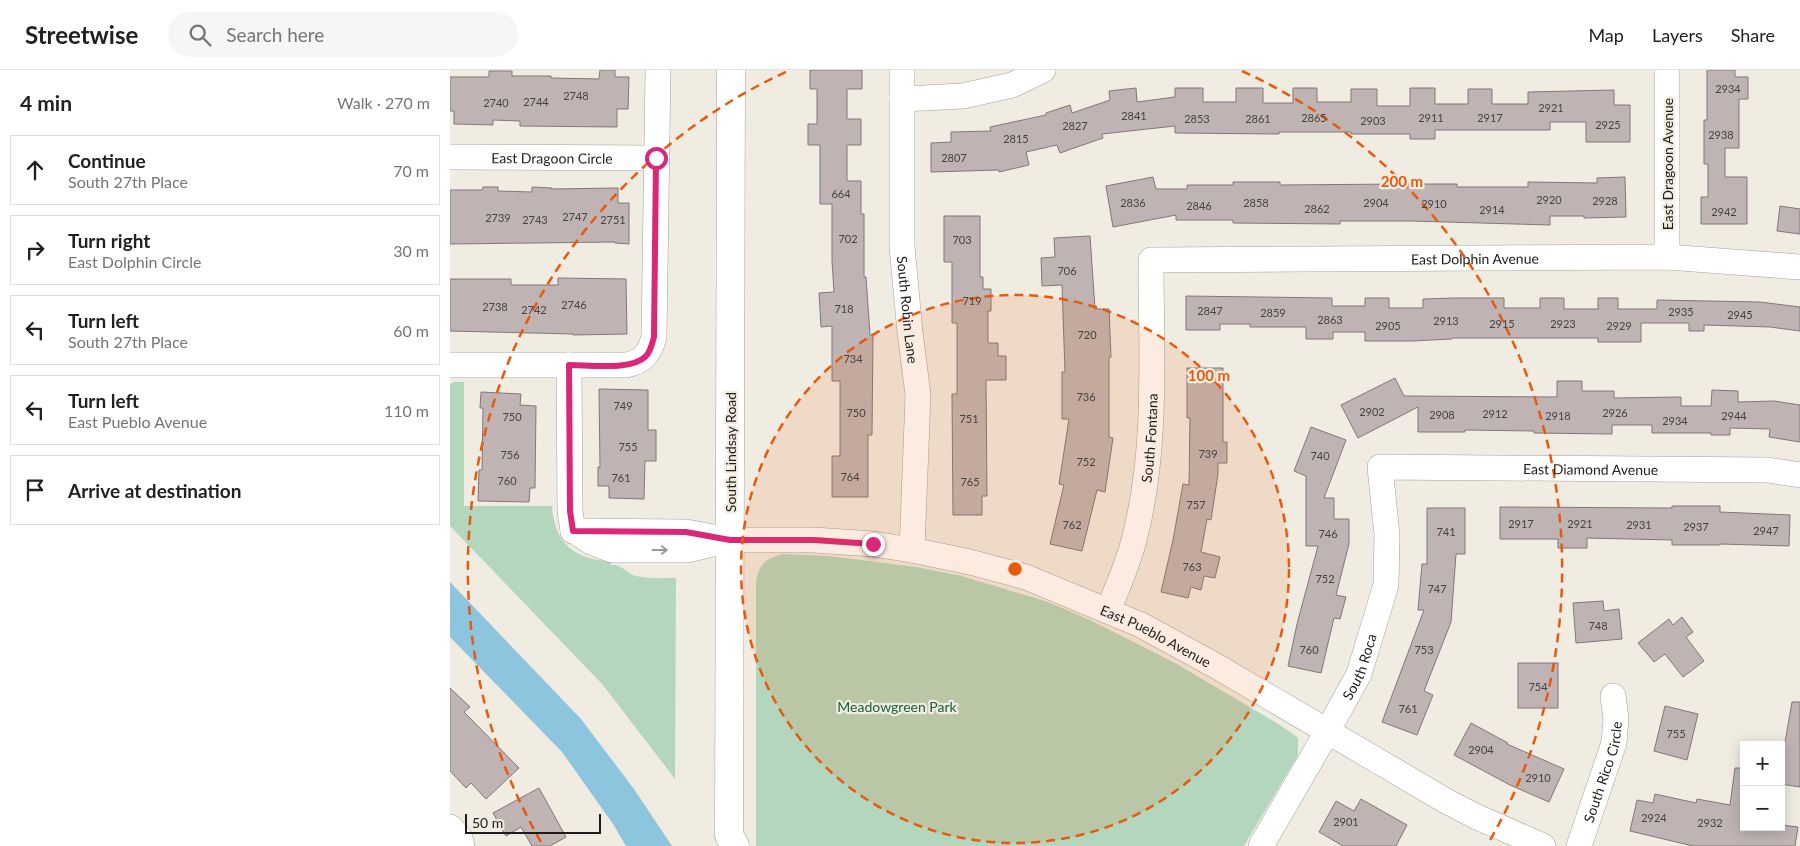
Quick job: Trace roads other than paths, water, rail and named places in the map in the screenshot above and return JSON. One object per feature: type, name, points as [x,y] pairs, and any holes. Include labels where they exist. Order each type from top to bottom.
[{"type":"main road","name":"South Lindsay Road","points":[[729,842],[731,70]]},
{"type":"street","points":[[450,365],[626,365],[633,364],[646,356],[654,337],[658,70]]},
{"type":"street","name":"South Robin Lane","points":[[902,70],[902,247],[918,395],[912,550]]},
{"type":"street","points":[[902,100],[963,96],[1012,86],[1043,70]]},
{"type":"street","name":"East Dragoon Avenue","points":[[1667,70],[1667,257]]},
{"type":"street","name":"East Dragoon Circle","points":[[450,157],[656,158]]},
{"type":"street","name":"East Dolphin Avenue","points":[[1150,260],[1667,257],[1800,266]]},
{"type":"street","name":"South Fontana","points":[[1108,611],[1134,540],[1145,479],[1150,432],[1150,260]]},
{"type":"street","name":"East Pueblo Avenue","points":[[569,365],[570,511],[573,531],[591,542],[612,550],[687,550],[730,540],[814,540],[873,544],[970,562],[1026,577],[1141,626],[1218,667],[1477,817],[1544,846]]},
{"type":"street","name":"East Diamond Avenue","points":[[1380,467],[1768,470],[1800,475]]},
{"type":"street","name":"South Roca","points":[[1260,846],[1328,732],[1359,674],[1386,585],[1387,535],[1380,467]]},
{"type":"street","name":"South Rico Circle","points":[[1579,846],[1614,743],[1616,719],[1613,696]]},
{"type":"street","points":[[450,827],[460,838],[462,846]]},
{"type":"water","points":[[450,582],[581,719],[634,789],[672,846],[626,846],[613,824],[562,752],[450,637]]},
{"type":"park label","name":"Meadowgreen Park","points":[[897,706]]}]
